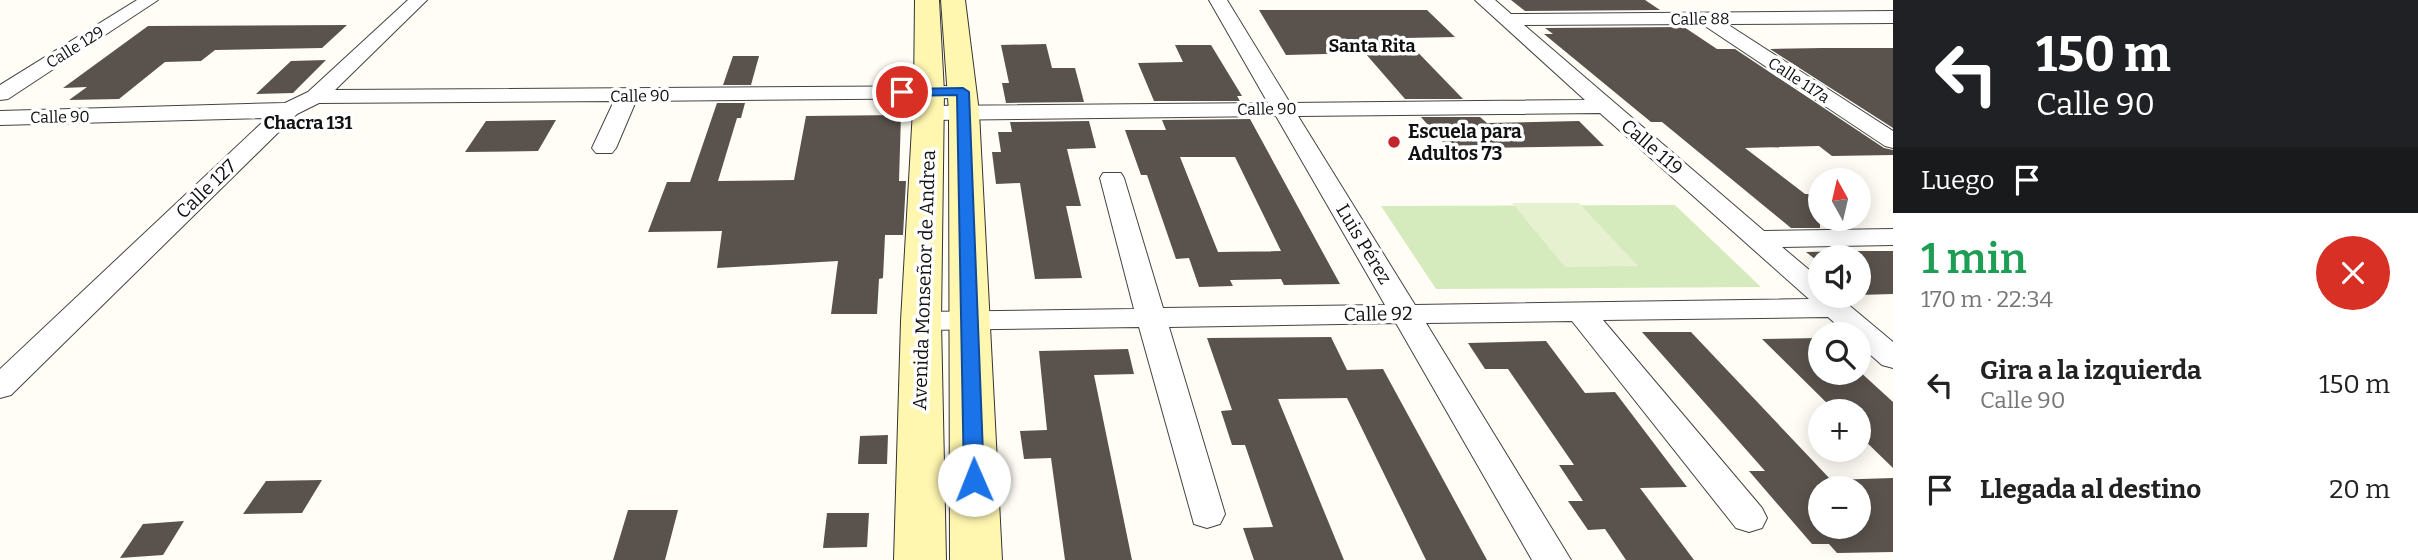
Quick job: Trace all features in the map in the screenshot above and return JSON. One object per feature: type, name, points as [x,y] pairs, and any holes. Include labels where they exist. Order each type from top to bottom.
[{"type":"main road","name":"Avenida Monseñor de Andrea","points":[[927,0],[946,102],[970,320],[976,560]]},
{"type":"main road","name":"Avenida Monseñor de Andrea","points":[[920,560],[921,321],[946,102],[954,0]]},
{"type":"street","name":"Calle 129","points":[[0,94],[149,0]]},
{"type":"street","name":"Calle 127","points":[[0,387],[289,108],[316,97],[418,0]]},
{"type":"street","name":"Luis Pérez","points":[[1218,0],[1552,560]]},
{"type":"street","name":"Calle 119","points":[[1484,0],[1808,284]]},
{"type":"street","name":"Calle 88","points":[[1507,20],[1893,17]]},
{"type":"street","name":"Calle 117a","points":[[1705,18],[1893,141]]},
{"type":"street","name":"Calle 90","points":[[316,97],[627,96],[1283,109],[1604,106]]},
{"type":"street","points":[[604,148],[627,96]]},
{"type":"street","name":"Calle 90","points":[[0,118],[245,113],[289,108]]},
{"type":"street","points":[[1112,178],[1207,514]]},
{"type":"street","points":[[1757,239],[1893,237]]},
{"type":"street","name":"Calle 92","points":[[921,321],[1580,312],[1808,301]]},
{"type":"street","name":"Calle 119","points":[[1835,308],[1893,358]]},
{"type":"street","points":[[1580,312],[1749,518]]},
{"type":"green space","points":[[1512,203],[1579,203],[1638,266],[1565,267]]},
{"type":"green space","points":[[1675,205],[1761,287],[1436,289],[1381,206]]},
{"type":"building","points":[[1511,0],[1645,0],[1660,10],[1525,11]]},
{"type":"building","points":[[1259,10],[1427,10],[1455,37],[1404,38],[1463,99],[1405,99],[1365,53],[1286,55]]},
{"type":"building","points":[[347,25],[322,48],[215,50],[201,61],[165,62],[119,99],[69,100],[87,87],[63,88],[148,26]]},
{"type":"building","points":[[1684,27],[1717,49],[1735,49],[1884,148],[1893,150],[1893,155],[1832,156],[1819,146],[1745,148],[1808,194],[1808,228],[1791,228],[1662,122],[1651,122],[1544,34],[1553,34],[1545,28]]},
{"type":"building","points":[[1046,44],[1052,68],[1075,68],[1084,102],[1006,103],[1002,83],[1009,83],[1001,45]]},
{"type":"building","points":[[1175,45],[1211,45],[1242,96],[1237,96],[1240,101],[1154,101],[1138,63],[1183,62]]},
{"type":"building","points":[[1893,48],[1893,128],[1770,49]]},
{"type":"building","points":[[733,56],[759,56],[751,85],[723,85]]},
{"type":"building","points":[[326,60],[293,93],[256,94],[291,61]]},
{"type":"building","points":[[717,103],[745,103],[741,118],[737,118],[718,181],[794,180],[806,116],[901,115],[899,181],[906,181],[903,235],[885,235],[883,278],[879,279],[877,314],[831,314],[838,261],[717,268],[722,231],[648,232],[667,182],[690,182]]},
{"type":"building","points":[[1421,117],[1480,117],[1487,123],[1579,121],[1604,146],[1446,146]]},
{"type":"building","points":[[1250,119],[1340,284],[1284,285],[1281,279],[1230,280],[1233,286],[1199,287],[1189,258],[1176,259],[1147,175],[1141,175],[1125,130],[1166,130],[1162,120]],"holes":[[[1180,157],[1235,157],[1281,251],[1218,252]]]},
{"type":"building","points":[[556,120],[538,151],[465,152],[486,121]]},
{"type":"building","points":[[1089,121],[1096,148],[1067,149],[1081,206],[1066,206],[1082,278],[1035,279],[1020,183],[996,184],[992,152],[1001,152],[998,132],[1012,132],[1010,122]]},
{"type":"building","points":[[1871,251],[1893,251],[1893,294],[1871,295]]},
{"type":"building","points":[[1642,332],[1691,332],[1808,456],[1808,462],[1814,462],[1827,476],[1808,476],[1808,539],[1871,539],[1871,479],[1893,478],[1893,552],[1837,553],[1829,544],[1812,544],[1749,471],[1765,471]]},
{"type":"building","points":[[1331,337],[1347,370],[1383,369],[1487,560],[1426,560],[1347,398],[1278,399],[1344,560],[1254,560],[1243,528],[1273,527],[1245,445],[1232,445],[1221,411],[1232,410],[1207,338]]},
{"type":"building","points":[[1808,338],[1808,384],[1762,339]]},
{"type":"building","points":[[1546,341],[1585,393],[1615,392],[1687,487],[1640,488],[1694,560],[1626,560],[1605,529],[1588,530],[1568,501],[1583,501],[1559,465],[1574,465],[1508,369],[1485,369],[1468,343]]},
{"type":"building","points":[[1128,349],[1134,374],[1094,375],[1132,560],[1065,560],[1051,458],[1024,459],[1020,431],[1047,430],[1039,351]]},
{"type":"building","points":[[1871,382],[1893,402],[1893,468],[1871,447],[1871,399],[1823,399],[1809,385],[1871,385]]},
{"type":"building","points":[[888,435],[887,464],[858,464],[860,436]]},
{"type":"building","points":[[322,480],[302,513],[243,514],[266,481]]},
{"type":"building","points":[[628,510],[678,510],[665,560],[613,560]]},
{"type":"building","points":[[827,513],[869,513],[867,547],[823,548]]},
{"type":"building","points":[[184,521],[163,555],[120,558],[143,524]]},
{"type":"place","name":"Escuela para Adultos 73","points":[[1394,142]]},
{"type":"district","name":"Santa Rita","points":[[1372,46]]},
{"type":"district","name":"Chacra 131","points":[[308,123]]},
{"type":"route","points":[[902,92],[963,92],[974,480]]}]
